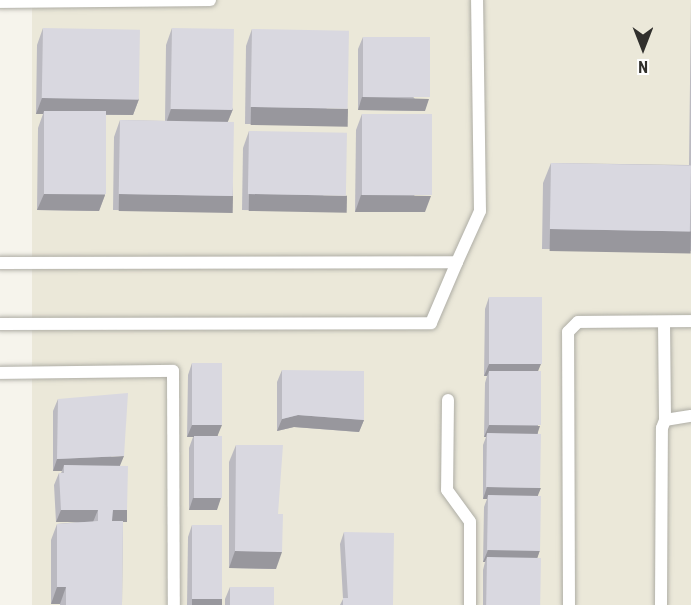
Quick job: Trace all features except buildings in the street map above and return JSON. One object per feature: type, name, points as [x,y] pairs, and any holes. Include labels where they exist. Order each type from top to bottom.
[{"type":"lane","points":[[0,2],[210,0]]},
{"type":"lane","points":[[0,324],[431,323],[480,211],[477,0]]},
{"type":"lane","points":[[0,262],[458,262]]},
{"type":"lane","points":[[569,605],[568,332],[578,322],[691,321]]},
{"type":"lane","points":[[661,605],[666,420],[664,322]]},
{"type":"lane","points":[[0,373],[173,371],[174,605]]},
{"type":"lane","points":[[448,400],[447,490],[470,522],[470,605]]},
{"type":"lane","points":[[666,420],[691,416]]},
{"type":"shaded area","points":[[32,0],[691,0],[691,605],[32,605]]}]
